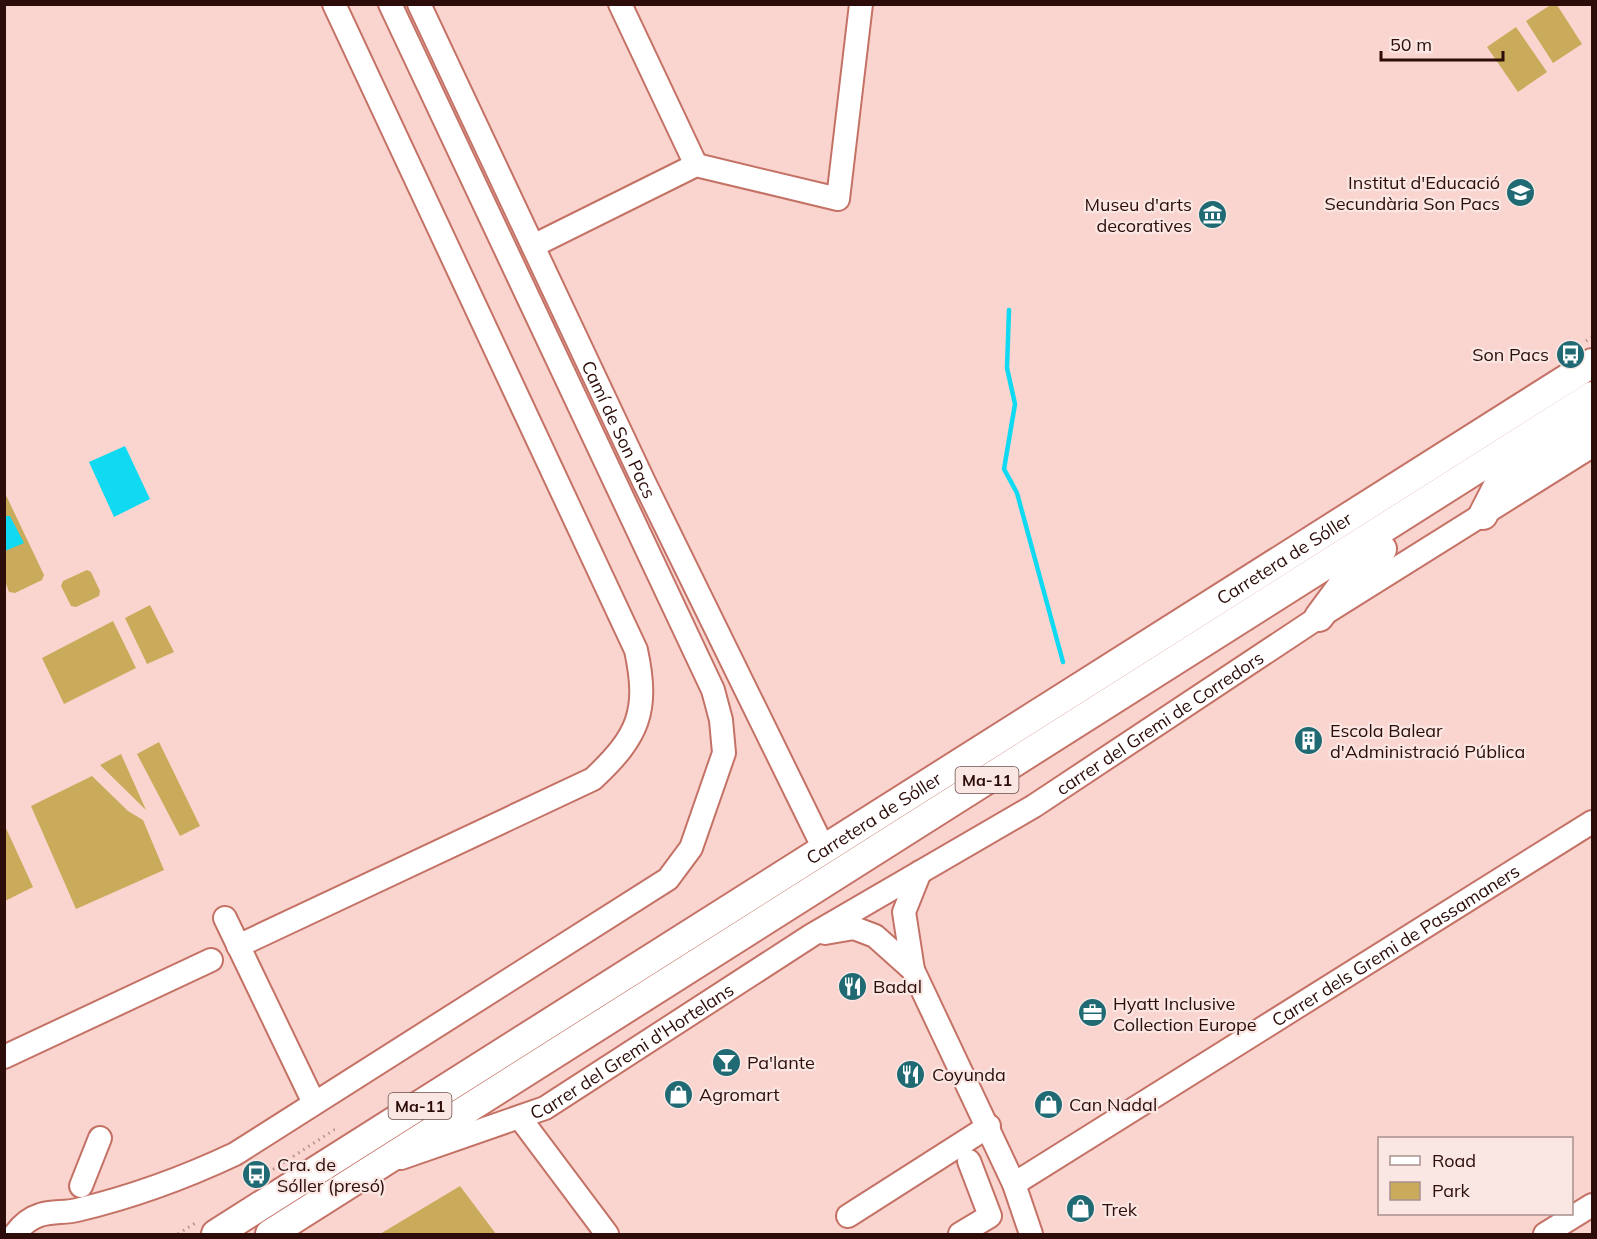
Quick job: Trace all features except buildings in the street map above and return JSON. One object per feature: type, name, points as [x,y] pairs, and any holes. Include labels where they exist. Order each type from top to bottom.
[{"type":"main road","name":"Carretera de Sóller","points":[[216,1234],[1593,363]]},
{"type":"main road","name":"Carretera de Sóller","points":[[270,1234],[1593,396]]},
{"type":"main road","points":[[1483,515],[1502,478],[1593,419]]},
{"type":"main road","points":[[1319,617],[1353,571],[1462,492],[1482,466]]},
{"type":"street","points":[[238,946],[593,779],[620,754],[640,713],[643,683],[636,650],[334,4]]},
{"type":"street","points":[[15,1234],[24,1224],[40,1215],[66,1213],[190,1175],[235,1154],[668,879],[691,848],[724,753],[722,720],[713,690],[390,4]]},
{"type":"street","name":"Camí de Son Pacs","points":[[419,4],[708,615],[824,849]]},
{"type":"street","points":[[620,4],[696,165]]},
{"type":"street","points":[[533,246],[696,165],[838,199],[861,4]]},
{"type":"street","name":"carrer del Gremi de Corredors","points":[[866,904],[1034,806],[1319,617],[1593,446]]},
{"type":"street","name":"Carrer dels Gremi de Passamaners","points":[[1014,1184],[1593,822]]},
{"type":"street","points":[[920,872],[904,912],[913,970],[989,1126],[1014,1184],[1030,1234]]},
{"type":"street","name":"Carrer del Gremi d'Hortelans","points":[[382,1164],[545,1108],[812,935],[866,904]]},
{"type":"street","points":[[225,918],[314,1103]]},
{"type":"street","points":[[812,935],[854,928],[874,936],[913,970]]},
{"type":"street","points":[[4,1057],[211,960]]},
{"type":"street","points":[[520,1118],[607,1234]]},
{"type":"street","points":[[848,1216],[989,1126]]},
{"type":"street","points":[[81,1186],[100,1138]]},
{"type":"street","points":[[960,1234],[990,1216],[969,1161]]},
{"type":"street","points":[[1545,1234],[1593,1205]]},
{"type":"street","points":[[33,1234],[66,1213]]},
{"type":"green space","points":[[1552,4],[1557,5],[1582,44],[1553,63],[1526,21]]},
{"type":"green space","points":[[1516,27],[1547,72],[1518,92],[1487,47]]},
{"type":"green space","points":[[4,491],[44,575],[42,580],[15,593],[9,592],[5,581]]},
{"type":"green space","points":[[87,570],[91,572],[100,591],[99,596],[76,607],[71,606],[61,586],[63,581]]},
{"type":"green space","points":[[150,605],[174,652],[147,664],[125,618]]},
{"type":"green space","points":[[113,621],[136,668],[64,704],[42,658]]},
{"type":"green space","points":[[159,742],[200,826],[180,836],[137,754]]},
{"type":"green space","points":[[121,754],[146,810],[100,765]]},
{"type":"green space","points":[[92,776],[128,811],[143,820],[164,870],[76,909],[31,806]]},
{"type":"green space","points":[[5,826],[33,887],[4,901]]},
{"type":"green space","points":[[460,1186],[496,1234],[380,1234]]},
{"type":"water","points":[[125,446],[150,499],[114,517],[89,462]]},
{"type":"water","points":[[5,516],[10,516],[24,543],[5,551]]},
{"type":"waterway","points":[[1009,310],[1007,368],[1015,404],[1004,469],[1017,493],[1063,662]]},
{"type":"place","name":"Institut d'Educació Secundària Son Pacs","points":[[1521,192]]},
{"type":"place","name":"Museu d'arts decoratives","points":[[1213,214]]},
{"type":"place","name":"Son Pacs","points":[[1570,354]]},
{"type":"place","name":"Escola Balear d'Administració Pública","points":[[1309,740]]},
{"type":"place","name":"Badal","points":[[852,986]]},
{"type":"place","name":"Hyatt Inclusive Collection Europe","points":[[1092,1013]]},
{"type":"place","name":"Pa'lante","points":[[726,1062]]},
{"type":"place","name":"Coyunda","points":[[911,1074]]},
{"type":"place","name":"Agromart","points":[[678,1094]]},
{"type":"place","name":"Can Nadal","points":[[1048,1104]]},
{"type":"place","name":"Cra. de Sóller (presó)","points":[[256,1174]]},
{"type":"place","name":"Trek","points":[[1081,1209]]}]
